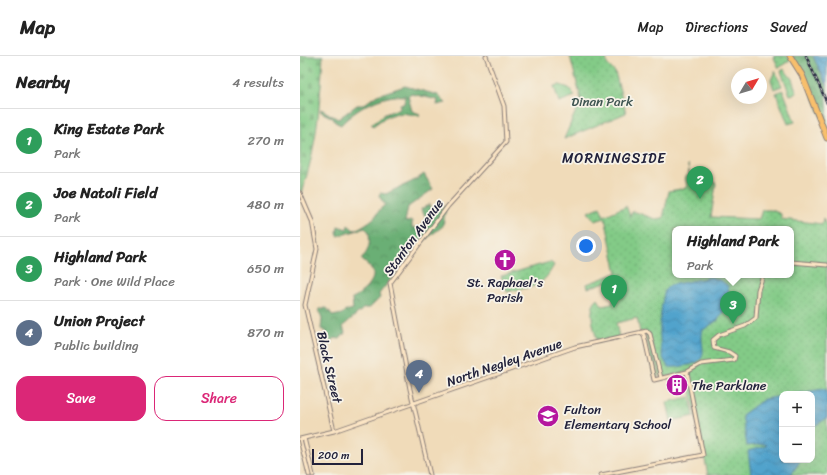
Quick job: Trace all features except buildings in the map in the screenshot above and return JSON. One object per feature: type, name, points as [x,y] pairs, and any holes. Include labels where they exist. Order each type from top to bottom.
[{"type":"highway","points":[[790,56],[802,75],[827,138]]},
{"type":"main road","name":"Stanton Avenue","points":[[430,475],[413,404],[390,283],[448,206],[506,142],[504,106],[486,56]]},
{"type":"main road","name":"Black Street","points":[[300,193],[312,221],[317,249],[306,308],[334,431]]},
{"type":"main road","points":[[794,262],[827,266]]},
{"type":"main road","points":[[711,362],[733,360],[735,356],[732,354],[715,349],[712,345],[713,340],[719,335],[745,326],[756,318],[758,314],[758,290],[762,278]]},
{"type":"main road","name":"North Negley Avenue","points":[[300,439],[334,431],[574,347],[641,332],[647,331],[650,334],[661,378]]},
{"type":"main road","points":[[641,332],[644,335],[654,380],[687,372],[699,365],[730,357],[732,354]]},
{"type":"main road","points":[[601,475],[703,455],[687,372]]},
{"type":"main road","points":[[304,438],[313,475]]},
{"type":"main road","points":[[300,439],[309,475]]},
{"type":"green space","points":[[300,56],[323,56],[317,126],[311,160],[301,193],[300,190]]},
{"type":"green space","name":"Dinan Park","points":[[570,56],[606,56],[607,64],[615,72],[626,113],[564,139],[581,99]]},
{"type":"green space","points":[[773,56],[787,56],[790,60],[779,68]]},
{"type":"green space","points":[[792,56],[813,56],[827,85],[827,132],[805,75]]},
{"type":"green space","points":[[784,69],[792,79],[797,93],[790,95],[781,71]]},
{"type":"green space","points":[[775,71],[782,86],[774,89],[771,80]]},
{"type":"green space","points":[[560,85],[569,88],[575,96],[559,102],[554,86]]},
{"type":"green space","points":[[405,86],[438,95],[446,103],[437,105],[438,100],[412,94],[408,96],[412,111],[420,114],[419,116],[394,114],[384,118],[373,126],[371,124],[385,114],[400,108],[400,104],[404,104],[405,96],[388,97],[370,103],[354,113],[341,125],[335,122],[333,118],[321,112],[321,109],[338,119],[357,105],[363,105],[377,95]]},
{"type":"green space","points":[[783,90],[795,122],[788,124],[776,93]]},
{"type":"green space","points":[[827,106],[827,114],[821,116],[818,109]]},
{"type":"green space","points":[[688,165],[690,176],[712,178],[716,184],[711,217],[759,219],[762,210],[772,210],[781,214],[781,219],[822,224],[823,218],[827,228],[827,475],[708,475],[687,372],[661,378],[648,331],[640,332],[637,318],[616,323],[619,337],[597,342],[592,319],[592,308],[598,299],[602,306],[612,304],[614,297],[611,280],[588,288],[587,284],[617,273],[605,218],[595,221],[588,212],[600,207],[604,216],[626,206],[630,216],[633,211],[655,219],[663,218],[669,191],[686,188],[687,185],[685,177],[689,175]]},
{"type":"green space","points":[[424,174],[433,189],[408,207],[405,222],[412,221],[412,228],[420,227],[428,220],[421,209],[430,204],[432,212],[446,206],[443,226],[416,247],[379,294],[380,298],[370,308],[364,308],[343,326],[345,333],[340,339],[334,338],[328,346],[326,332],[321,329],[322,319],[319,309],[327,308],[333,316],[353,309],[352,299],[367,287],[373,278],[372,270],[361,259],[369,247],[369,232],[365,228],[338,236],[338,226],[347,229],[348,225],[354,230],[364,225],[374,218],[385,205],[379,196],[380,193],[386,194]]},
{"type":"green space","points":[[550,262],[554,265],[545,279],[540,283],[535,286],[507,292],[501,276]]},
{"type":"green space","points":[[645,333],[648,333],[649,335],[658,377],[655,378]]},
{"type":"green space","points":[[690,397],[694,416],[671,421],[667,402]]},
{"type":"water","points":[[813,56],[827,56],[827,85]]},
{"type":"water","points":[[706,278],[714,278],[722,281],[728,286],[730,302],[718,320],[703,330],[703,351],[700,360],[696,363],[676,367],[669,367],[665,361],[660,342],[660,318],[663,297],[665,290],[670,285]]},
{"type":"water","points":[[823,389],[827,390],[827,418],[815,426],[815,391],[811,391]]},
{"type":"water","points":[[779,396],[779,463],[799,463],[791,475],[751,475],[748,451],[766,446],[765,444],[747,446],[742,415],[764,399]]},
{"type":"railway","points":[[806,56],[827,103]]},
{"type":"place","name":"Joe Natoli Field","points":[[700,199]]},
{"type":"place","name":"St. Raphael's Parish","points":[[505,260]]},
{"type":"place","name":"King Estate Park","points":[[614,308]]},
{"type":"place","name":"Highland Park","points":[[733,324]]},
{"type":"place","name":"The Parklane","points":[[677,385]]},
{"type":"place","name":"Union Project","points":[[419,393]]},
{"type":"place","name":"Fulton Elementary School","points":[[548,416]]},
{"type":"district","name":"MORNINGSIDE","points":[[614,158]]}]
